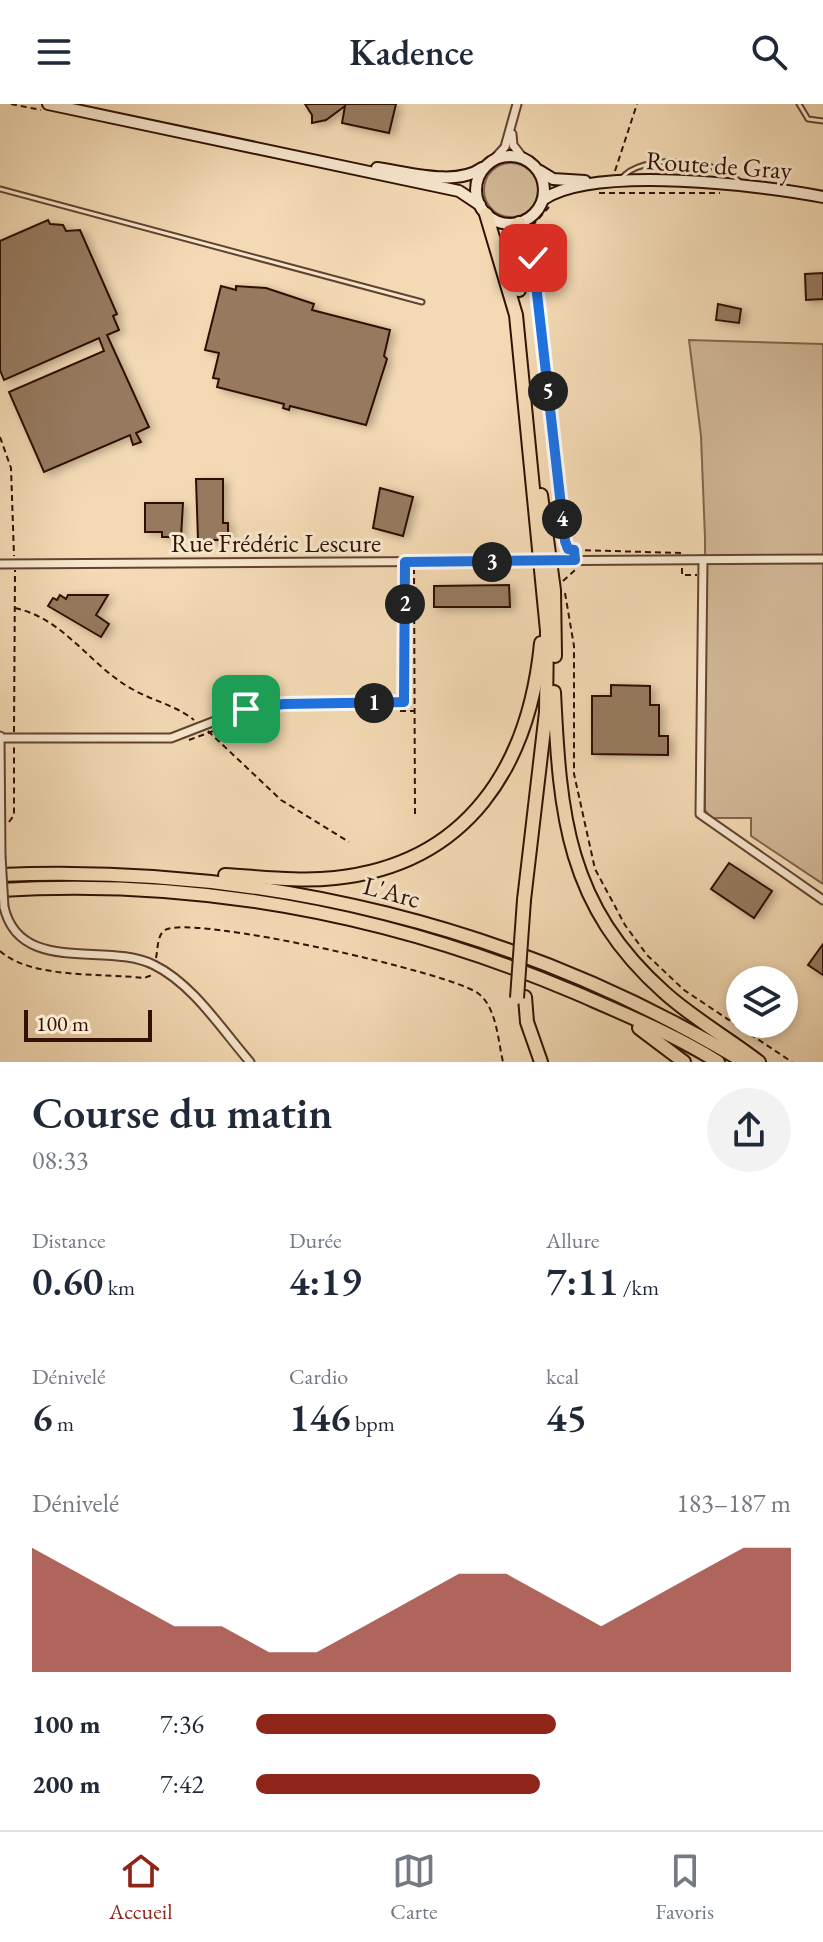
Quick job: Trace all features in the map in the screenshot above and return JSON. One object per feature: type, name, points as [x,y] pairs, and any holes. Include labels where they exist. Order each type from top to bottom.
[{"type":"highway","points":[[483,210],[510,286],[516,315],[534,496],[546,561]]},
{"type":"highway","points":[[525,225],[510,232],[509,249],[521,301],[546,561],[557,771],[564,825],[595,904],[626,952],[649,978],[686,1010],[759,1062]]},
{"type":"highway","points":[[82,873],[324,879],[380,870],[430,847],[462,824],[486,799],[517,749],[535,687],[550,604]]},
{"type":"highway","points":[[532,1062],[521,998],[546,712],[550,604]]},
{"type":"highway","points":[[528,901],[554,689]]},
{"type":"highway","name":"L'Arc","points":[[0,875],[131,874],[270,888],[399,916],[502,945],[626,996],[744,1062]]},
{"type":"highway","name":"L'Arc","points":[[0,890],[131,889],[252,900],[315,910],[440,941],[536,974],[615,1008]]},
{"type":"highway","points":[[521,998],[541,1062]]},
{"type":"highway","points":[[615,1008],[624,1020],[670,1048],[684,1062]]},
{"type":"highway","points":[[615,1008],[718,1062]]},
{"type":"main road","points":[[48,104],[459,191],[504,224],[525,225],[544,199],[545,188],[539,171],[523,158],[506,155],[473,174],[457,177],[324,161]]},
{"type":"main road","points":[[483,210],[476,185],[490,162]]},
{"type":"main road","name":"Route de Gray","points":[[539,171],[553,179],[741,184],[823,197]]},
{"type":"main road","name":"Route de Gray","points":[[544,199],[560,190],[615,182]]},
{"type":"street","points":[[490,162],[505,147],[517,104]]},
{"type":"street","points":[[513,120],[513,145],[523,158]]},
{"type":"street","name":"Rue Frédéric Lescure","points":[[0,564],[823,559]]},
{"type":"street","points":[[703,560],[700,814],[823,900]]},
{"type":"street","points":[[250,1062],[199,1004],[157,966],[141,959],[37,948],[12,928],[4,907],[0,736],[174,740],[207,730],[246,709],[284,704],[404,702],[410,562]]},
{"type":"lane","points":[[799,104],[801,113],[808,119],[823,121]]},
{"type":"lane","points":[[615,182],[626,172],[647,163],[681,162],[726,170],[741,184]]},
{"type":"lane","points":[[0,189],[422,302]]},
{"type":"path","points":[[615,182],[637,104]]},
{"type":"path","points":[[525,225],[566,545],[574,550],[575,570],[566,575],[562,586],[563,592],[568,594],[574,646],[574,774],[595,869],[625,925],[647,955],[684,990],[792,1062]]},
{"type":"path","points":[[0,437],[11,468],[15,608],[14,815],[8,823]]},
{"type":"path","points":[[410,562],[415,815]]},
{"type":"path","points":[[15,608],[37,612],[56,624],[108,673],[133,690],[173,706],[207,730],[281,800],[349,842]]},
{"type":"path","points":[[399,711],[415,711]]},
{"type":"path","points":[[174,740],[221,727]]},
{"type":"path","points":[[0,951],[20,964],[43,969],[144,978],[153,974],[157,966],[159,936],[165,930],[178,927],[225,931],[348,953],[479,994],[493,1016],[503,1062]]},
{"type":"shaded area","points":[[511,163],[530,171],[538,190],[530,209],[511,217],[492,209],[484,190],[492,171]]},
{"type":"shaded area","points":[[689,340],[823,344],[823,884],[751,836],[751,818],[711,818],[705,810],[705,538],[701,436]]},
{"type":"building","points":[[305,104],[396,104],[389,133],[342,123],[345,106],[326,120],[312,123],[312,115]]},
{"type":"building","points":[[48,220],[50,224],[63,225],[66,231],[80,230],[117,314],[113,316],[119,330],[107,335],[149,427],[136,433],[141,442],[133,445],[130,435],[44,472],[9,392],[104,351],[99,338],[4,380],[0,370],[0,241]]},
{"type":"building","points":[[823,273],[823,299],[806,300],[805,274]]},
{"type":"building","points":[[221,286],[236,290],[236,286],[266,288],[314,304],[312,310],[390,330],[384,356],[387,359],[366,425],[290,406],[289,410],[283,408],[284,404],[217,387],[219,379],[213,378],[219,353],[205,350]]},
{"type":"building","points":[[718,304],[741,309],[739,323],[716,320]]},
{"type":"building","points":[[196,479],[223,479],[223,523],[228,523],[228,540],[198,540]]},
{"type":"building","points":[[380,488],[413,497],[403,536],[373,528]]},
{"type":"building","points":[[145,503],[183,503],[181,537],[162,537],[162,532],[145,532]]},
{"type":"building","points":[[509,585],[510,607],[434,607],[434,586]]},
{"type":"building","points":[[60,595],[66,599],[68,595],[108,595],[96,615],[109,624],[101,637],[48,606],[53,598],[57,600]]},
{"type":"building","points":[[611,685],[650,686],[650,705],[659,705],[659,736],[668,736],[668,755],[592,754],[592,696],[611,696]]},
{"type":"building","points":[[729,863],[772,891],[754,918],[711,889]]},
{"type":"building","points":[[823,944],[823,975],[808,965]]},
{"type":"route","points":[[246,709],[284,704],[404,702],[405,562],[575,560],[574,550],[568,549],[565,541],[533,258]]}]
